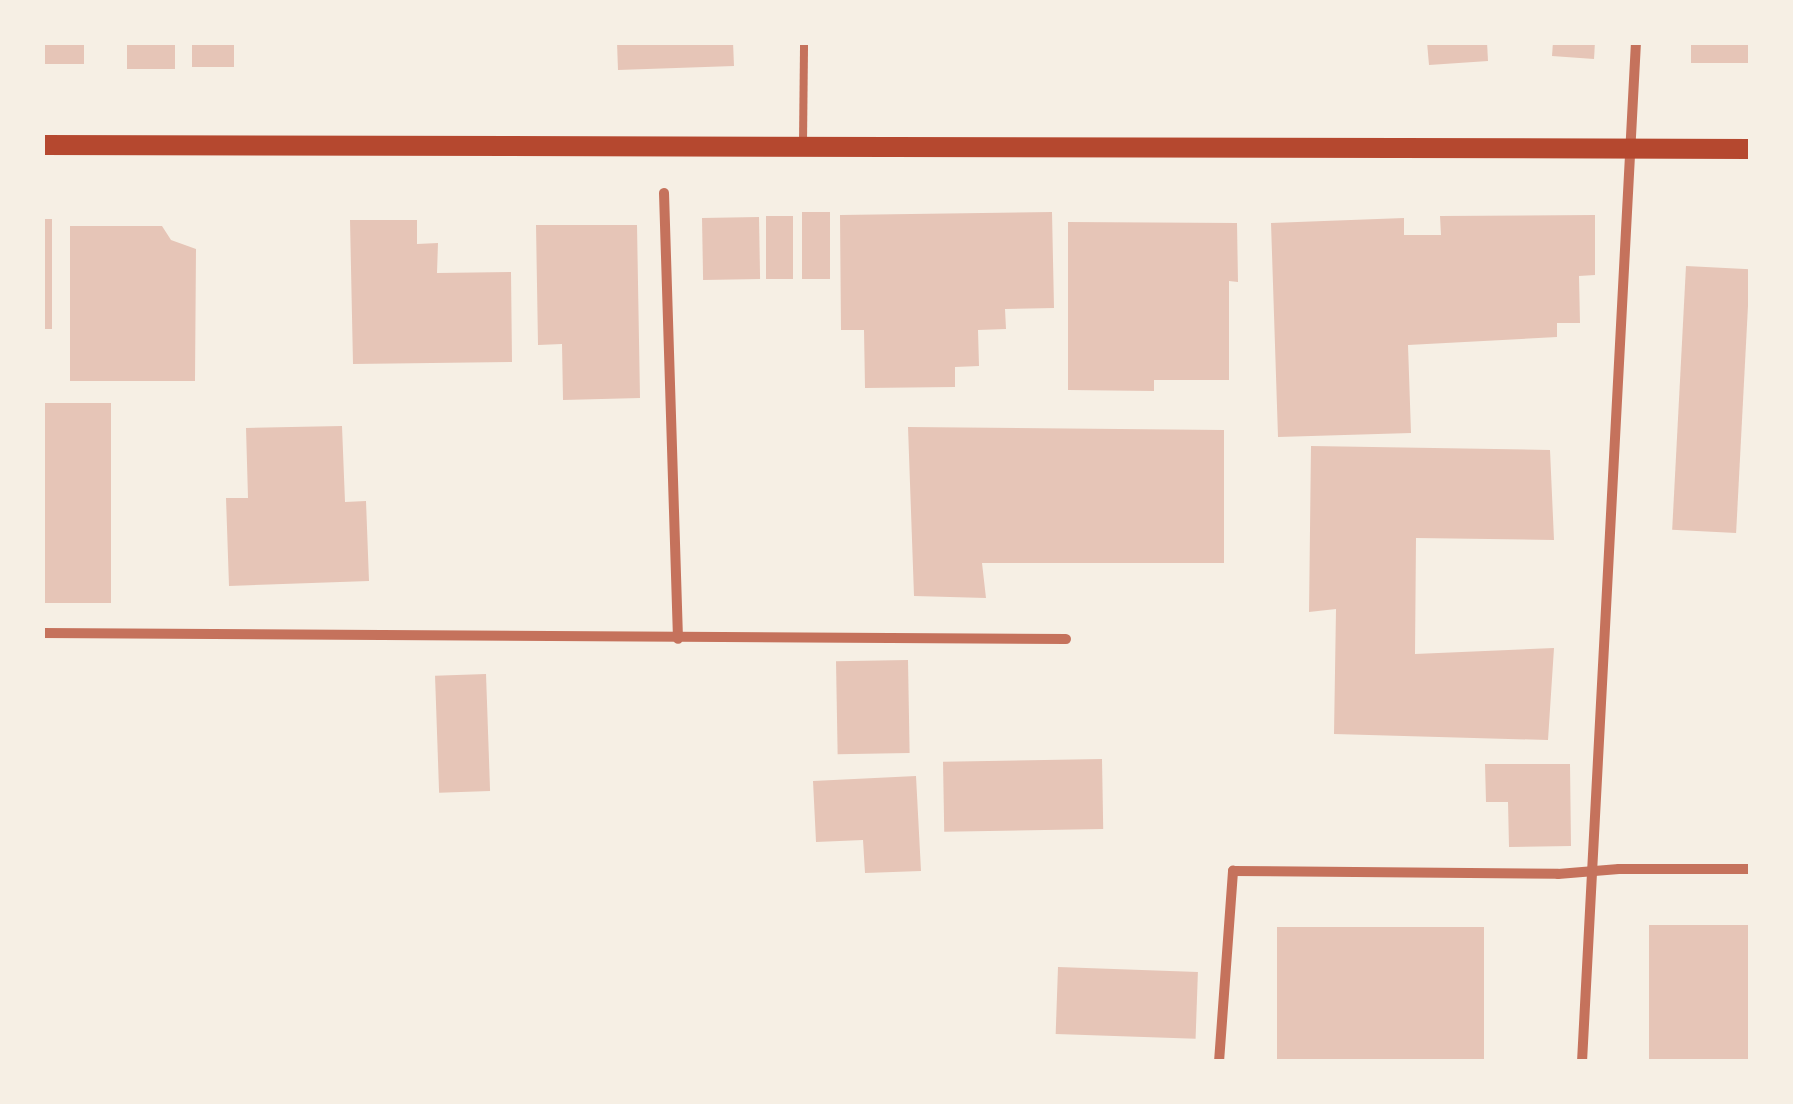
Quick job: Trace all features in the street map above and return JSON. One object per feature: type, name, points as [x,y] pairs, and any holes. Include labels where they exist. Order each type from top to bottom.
[{"type":"main road","points":[[42,145],[1750,149]]},
{"type":"street","points":[[1582,1062],[1636,42]]},
{"type":"street","points":[[664,193],[678,638]]},
{"type":"street","points":[[42,633],[1066,638]]},
{"type":"street","points":[[1220,1062],[1233,871],[1750,868]]},
{"type":"lane","points":[[803,147],[804,42]]},
{"type":"building","points":[[42,42],[84,42],[84,64],[42,64]]},
{"type":"building","points":[[127,42],[175,42],[175,69],[127,69]]},
{"type":"building","points":[[192,42],[234,42],[234,67],[192,67]]},
{"type":"building","points":[[617,42],[733,42],[734,66],[618,70]]},
{"type":"building","points":[[1427,42],[1487,42],[1488,61],[1429,65]]},
{"type":"building","points":[[1553,42],[1595,42],[1594,59],[1552,56]]},
{"type":"building","points":[[1691,42],[1750,42],[1750,63],[1691,63]]},
{"type":"building","points":[[802,212],[830,212],[830,279],[802,279]]},
{"type":"building","points":[[1052,212],[1054,308],[1005,309],[1006,329],[978,330],[979,366],[955,367],[955,387],[865,388],[864,330],[841,330],[840,215]]},
{"type":"building","points":[[1595,215],[1595,275],[1579,276],[1580,323],[1557,323],[1557,337],[1408,345],[1411,433],[1278,437],[1271,223],[1404,218],[1404,235],[1441,235],[1440,216]]},
{"type":"building","points":[[766,216],[793,216],[793,279],[766,279]]},
{"type":"building","points":[[759,217],[760,279],[703,280],[702,218]]},
{"type":"building","points":[[42,219],[52,219],[52,329],[42,329]]},
{"type":"building","points":[[350,220],[417,220],[417,244],[438,243],[437,273],[511,272],[512,362],[353,364]]},
{"type":"building","points":[[1068,222],[1237,223],[1238,282],[1229,281],[1229,380],[1154,380],[1154,391],[1068,390]]},
{"type":"building","points":[[536,225],[637,225],[640,398],[563,400],[562,344],[538,345]]},
{"type":"building","points":[[70,226],[162,226],[171,240],[196,249],[195,381],[70,381]]},
{"type":"building","points":[[1686,266],[1750,269],[1736,533],[1672,530]]},
{"type":"building","points":[[42,403],[111,403],[111,603],[42,603]]},
{"type":"building","points":[[342,426],[345,502],[366,501],[369,581],[229,586],[226,498],[248,498],[246,428]]},
{"type":"building","points":[[908,427],[1224,430],[1224,563],[982,563],[986,598],[914,596]]},
{"type":"building","points":[[1311,446],[1550,450],[1554,540],[1416,538],[1415,654],[1554,648],[1548,740],[1334,734],[1336,609],[1309,612]]},
{"type":"building","points":[[908,660],[910,753],[838,754],[836,661]]},
{"type":"building","points":[[486,674],[490,791],[439,793],[435,676]]},
{"type":"building","points":[[1102,759],[1103,829],[944,832],[943,762]]},
{"type":"building","points":[[1485,764],[1570,764],[1571,846],[1509,847],[1508,802],[1486,802]]},
{"type":"building","points":[[916,776],[921,871],[865,873],[863,840],[816,842],[813,781]]},
{"type":"building","points":[[1649,925],[1750,925],[1750,1062],[1649,1062]]},
{"type":"building","points":[[1277,927],[1484,927],[1484,1062],[1277,1062]]},
{"type":"building","points":[[1058,967],[1198,972],[1196,1039],[1056,1034]]}]
